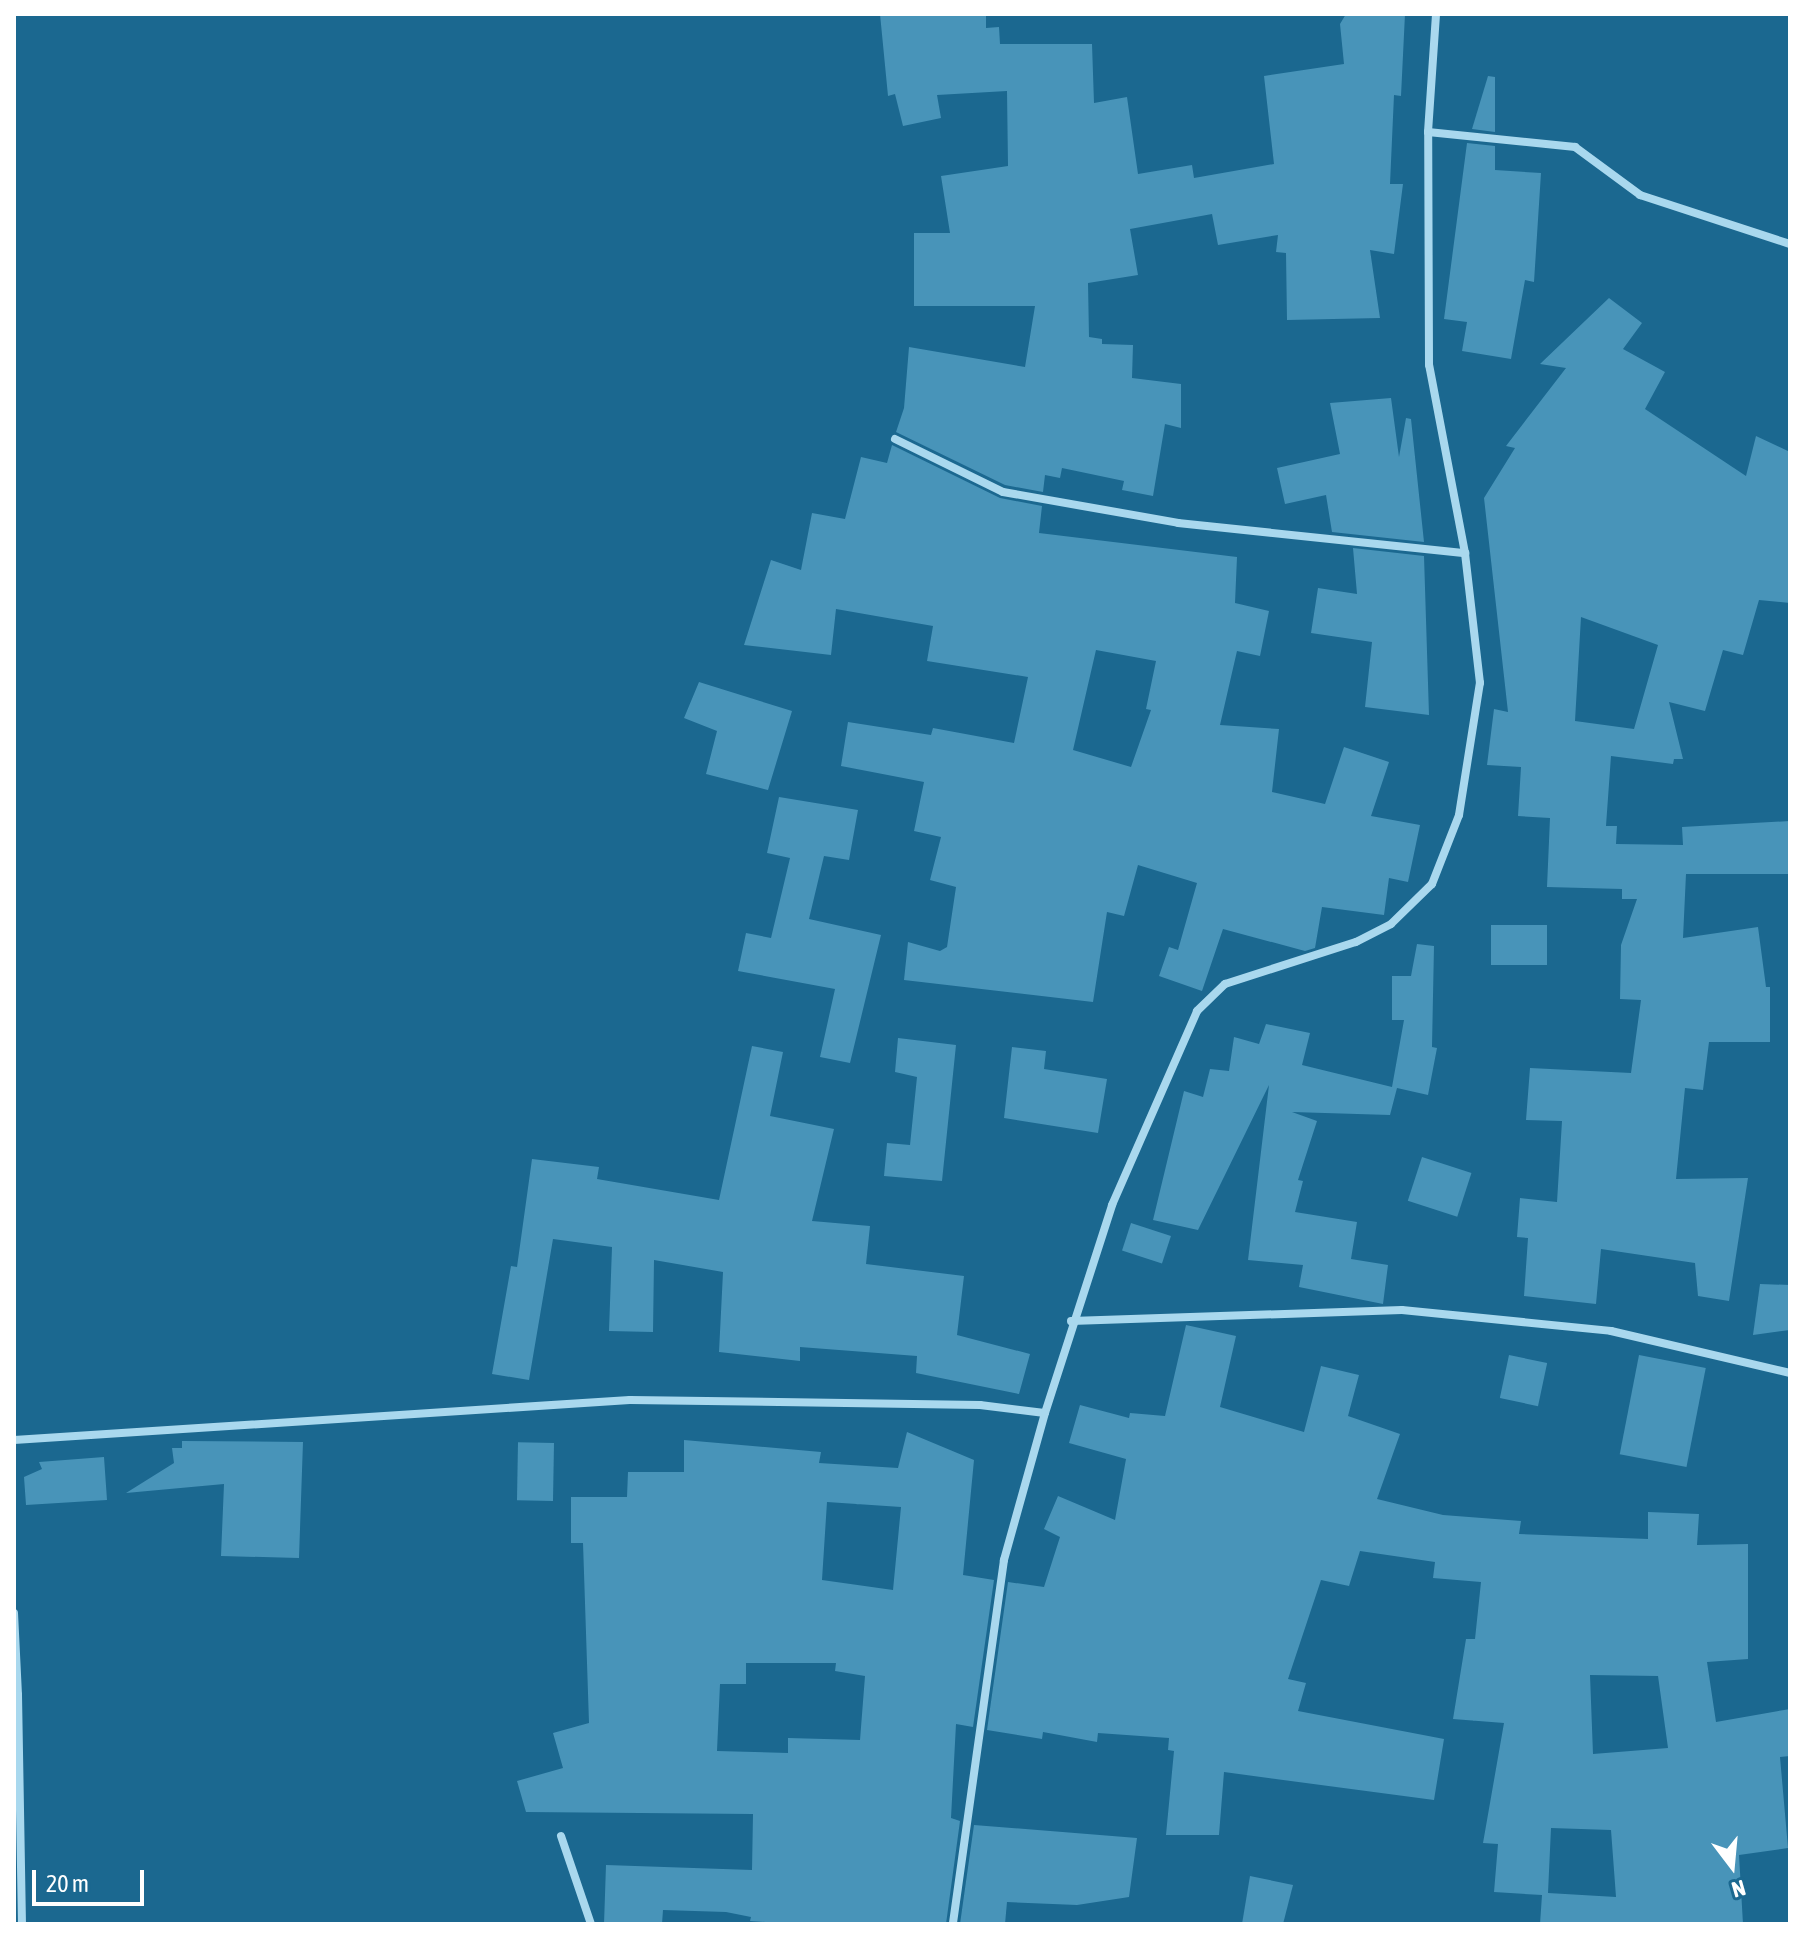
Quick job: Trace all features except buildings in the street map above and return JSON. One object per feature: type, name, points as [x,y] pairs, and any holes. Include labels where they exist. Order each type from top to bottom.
[{"type":"street","points":[[953,1924],[1004,1560],[1071,1321],[1112,1205],[1197,1011],[1225,984],[1356,942],[1391,924],[1432,884],[1459,815],[1480,683],[1465,553],[1429,365],[1428,132],[1436,14]]},
{"type":"street","points":[[1428,132],[1575,147],[1640,195],[1790,244]]},
{"type":"street","points":[[895,439],[1003,492],[1178,523],[1465,553]]},
{"type":"street","points":[[1071,1321],[1402,1310],[1611,1331],[1790,1373]]},
{"type":"street","points":[[14,1440],[630,1400],[980,1405],[1045,1413]]},
{"type":"street","points":[[14,1613],[22,1924]]},
{"type":"street","points":[[561,1836],[591,1924]]}]
